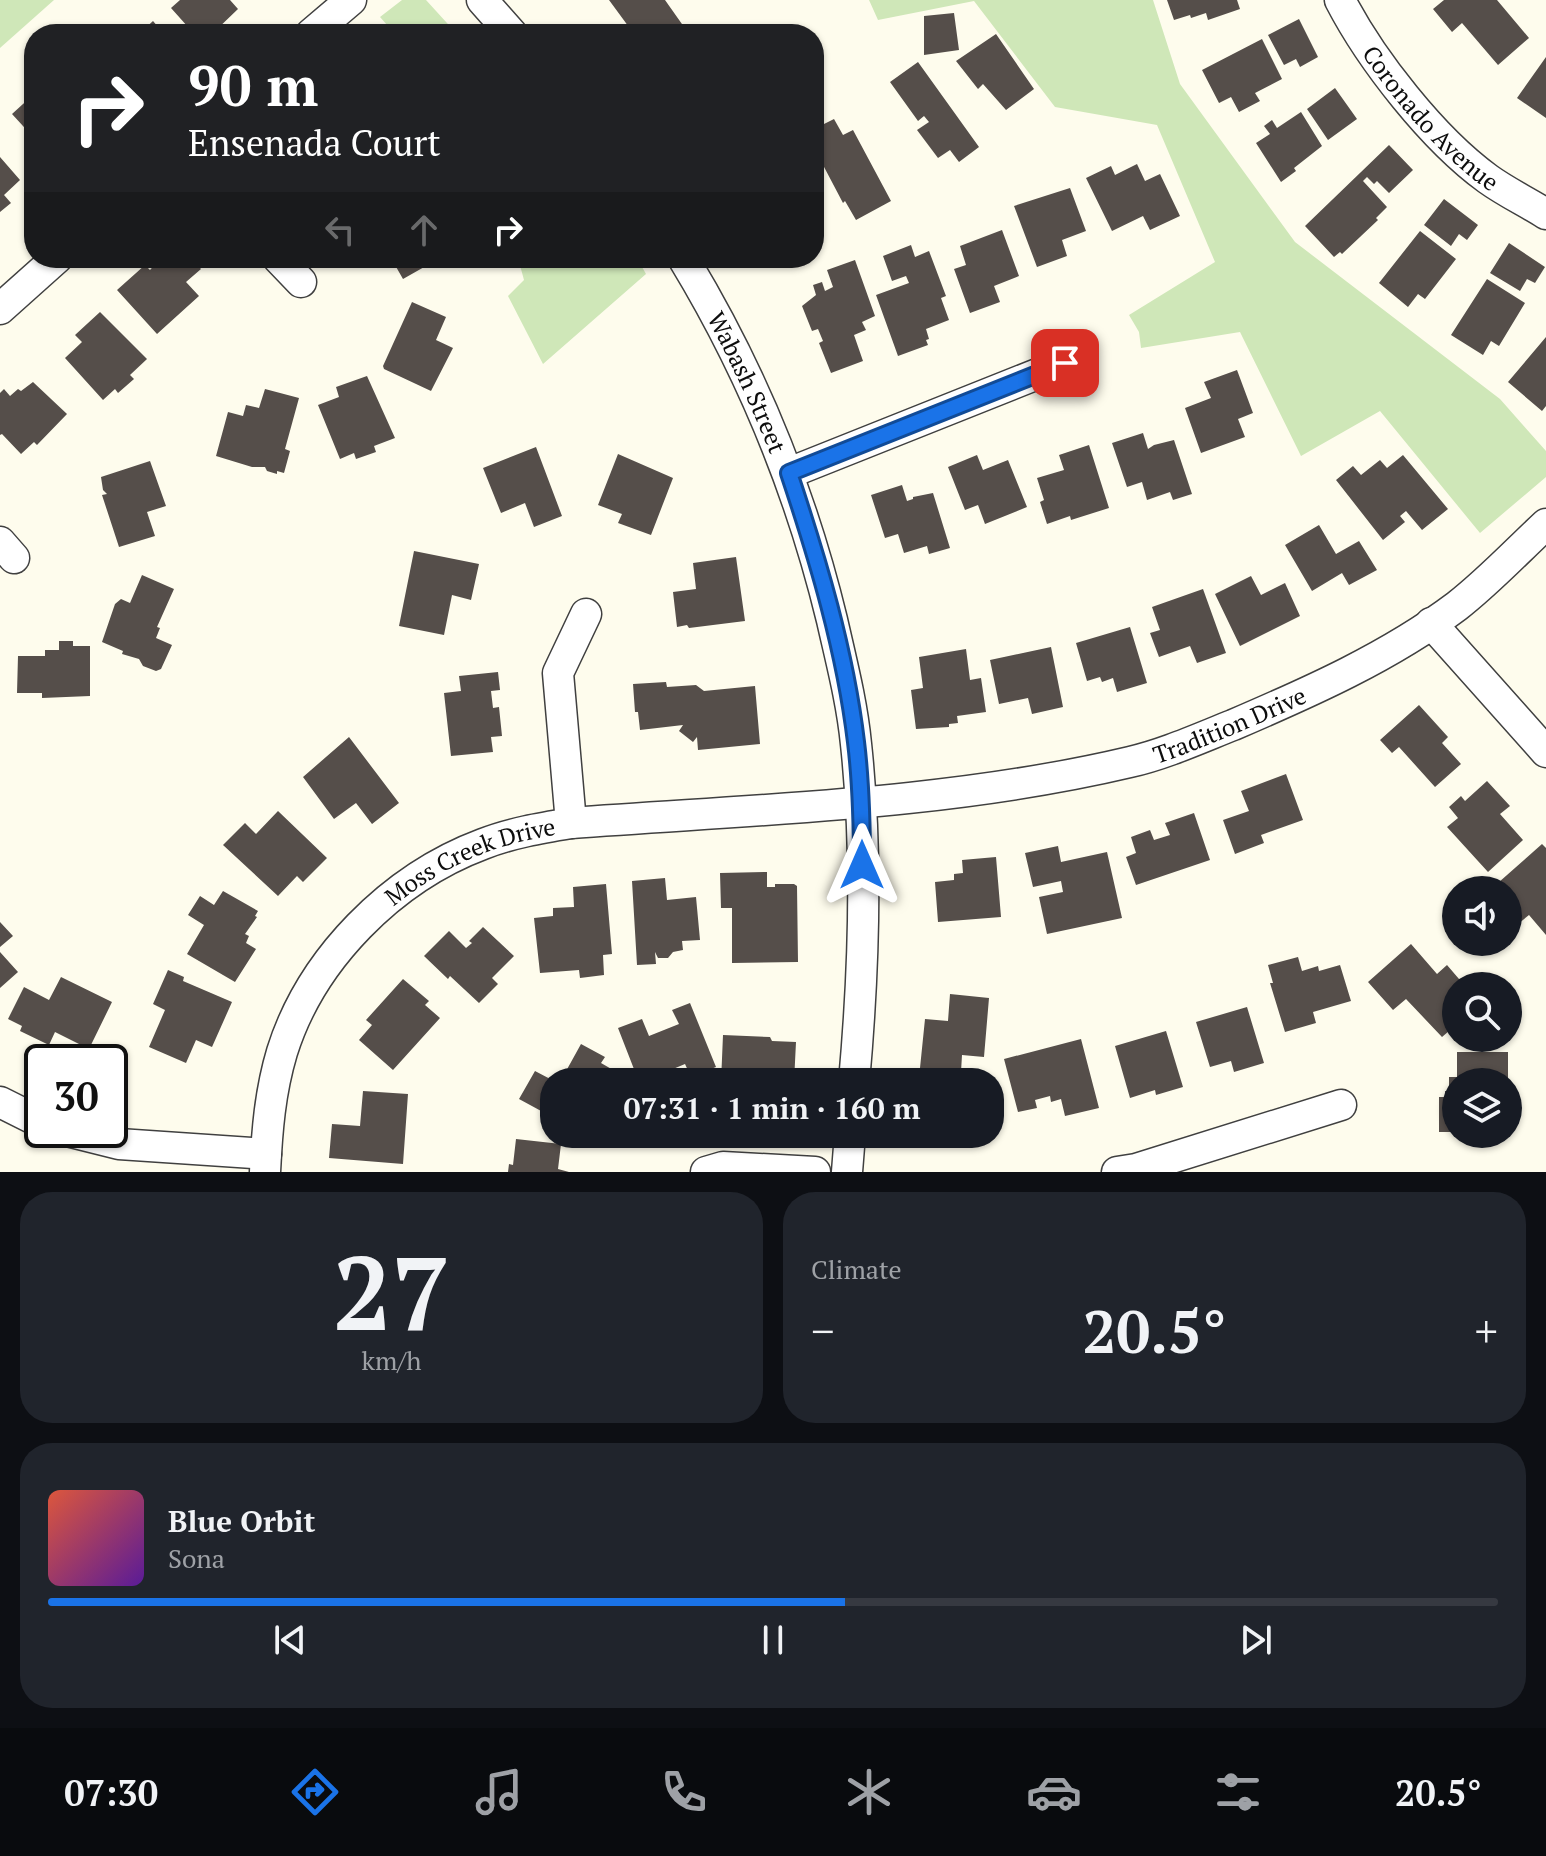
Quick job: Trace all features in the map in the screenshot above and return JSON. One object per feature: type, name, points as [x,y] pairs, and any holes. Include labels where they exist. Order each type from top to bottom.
[{"type":"street","points":[[323,24],[351,0]]},
{"type":"street","points":[[482,0],[503,24]]},
{"type":"street","name":"Coronado Avenue","points":[[1340,0],[1352,24],[1385,72],[1453,148],[1488,179],[1546,214]]},
{"type":"street","points":[[0,309],[46,268]]},
{"type":"street","points":[[288,268],[301,282]]},
{"type":"street","name":"Wabash Street","points":[[688,268],[751,385],[789,473],[819,565],[842,662],[856,741],[861,802],[862,897],[855,1068]]},
{"type":"street","points":[[789,473],[1065,363]]},
{"type":"street","name":"Tradition Drive","points":[[861,802],[1017,786],[1134,761],[1206,736],[1302,696],[1373,659],[1431,623],[1457,605],[1546,524]]},
{"type":"street","points":[[571,823],[558,673],[586,614]]},
{"type":"street","points":[[1431,623],[1546,752]]},
{"type":"street","name":"Moss Creek Drive","points":[[265,1163],[269,1106],[282,1051],[298,1013],[329,962],[360,925],[386,901],[446,861],[482,844],[533,829],[571,823],[861,802]]},
{"type":"street","points":[[0,1102],[24,1114]]},
{"type":"street","points":[[1117,1172],[1136,1169],[1341,1105]]},
{"type":"street","points":[[128,1145],[265,1163]]},
{"type":"street","points":[[847,1172],[849,1148]]},
{"type":"street","points":[[706,1172],[723,1167],[815,1172]]},
{"type":"green space","points":[[0,0],[54,0],[24,24],[0,48]]},
{"type":"green space","points":[[402,0],[426,0],[448,24],[386,24],[380,17]]},
{"type":"green space","points":[[869,0],[1153,0],[1180,84],[1295,242],[1500,399],[1546,451],[1546,477],[1480,533],[1380,411],[1301,456],[1240,332],[1141,348],[1139,332],[1129,315],[1215,262],[1157,125],[1055,107],[974,1],[878,20]]},
{"type":"green space","points":[[521,268],[643,268],[646,274],[543,364],[508,296],[524,280]]},
{"type":"building","points":[[180,0],[230,0],[238,9],[222,24],[185,24],[171,8]]},
{"type":"building","points":[[609,0],[665,0],[682,24],[627,24]]},
{"type":"building","points":[[1167,0],[1237,0],[1240,9],[1208,20],[1206,13],[1174,20]]},
{"type":"building","points":[[1444,0],[1497,0],[1529,38],[1498,65],[1462,23],[1452,32],[1433,9]]},
{"type":"building","points":[[954,13],[959,50],[924,55],[924,16]]},
{"type":"building","points":[[1299,19],[1318,57],[1300,67],[1296,59],[1284,65],[1268,35]]},
{"type":"building","points":[[996,34],[1034,89],[1006,110],[983,84],[978,89],[956,61]]},
{"type":"building","points":[[1262,39],[1282,79],[1255,93],[1260,101],[1239,112],[1231,97],[1219,103],[1202,70]]},
{"type":"building","points":[[1546,57],[1546,118],[1517,98]]},
{"type":"building","points":[[918,62],[979,147],[959,162],[950,150],[938,158],[917,130],[929,122],[924,116],[918,121],[890,82]]},
{"type":"building","points":[[1335,88],[1357,119],[1328,140],[1307,109]]},
{"type":"building","points":[[24,103],[24,127],[12,114]]},
{"type":"building","points":[[1301,112],[1322,146],[1281,182],[1256,143],[1270,134],[1264,126],[1272,120],[1277,128]]},
{"type":"building","points":[[834,119],[843,135],[853,130],[891,201],[856,220],[824,167],[824,124]]},
{"type":"building","points":[[1389,145],[1413,170],[1389,193],[1377,181],[1374,184],[1367,177],[1363,181],[1387,207],[1376,218],[1378,220],[1342,254],[1340,252],[1334,257],[1305,226]]},
{"type":"building","points":[[0,157],[20,180],[4,195],[11,203],[0,212]]},
{"type":"building","points":[[1137,164],[1145,181],[1160,174],[1180,216],[1150,230],[1143,216],[1112,231],[1086,178],[1111,166],[1115,175]]},
{"type":"building","points":[[1070,188],[1086,231],[1062,240],[1067,256],[1037,267],[1014,206]]},
{"type":"building","points":[[1444,199],[1478,225],[1467,240],[1459,234],[1451,246],[1424,225]]},
{"type":"building","points":[[1002,230],[1019,276],[994,286],[1000,302],[970,313],[954,269],[966,265],[960,246]]},
{"type":"building","points":[[1420,231],[1456,259],[1425,299],[1418,294],[1408,307],[1379,283]]},
{"type":"building","points":[[1509,243],[1545,267],[1535,283],[1527,279],[1520,291],[1490,273]]},
{"type":"building","points":[[911,245],[915,257],[929,251],[946,296],[941,298],[949,320],[926,329],[928,345],[898,356],[876,295],[909,283],[906,276],[892,281],[883,256]]},
{"type":"building","points":[[855,260],[875,316],[862,322],[866,330],[854,335],[863,361],[831,373],[819,343],[823,341],[818,329],[812,331],[802,306],[816,295],[813,285],[822,282],[825,291],[833,287],[827,270]]},
{"type":"building","points":[[142,268],[201,269],[186,282],[199,296],[157,334],[117,290]]},
{"type":"building","points":[[397,268],[422,268],[403,279]]},
{"type":"building","points":[[1487,279],[1525,303],[1499,346],[1491,341],[1483,355],[1451,335]]},
{"type":"building","points":[[412,302],[446,317],[436,340],[453,348],[431,391],[383,366]]},
{"type":"building","points":[[100,312],[147,359],[130,375],[134,379],[118,393],[115,389],[103,400],[65,358],[82,342],[75,335]]},
{"type":"building","points":[[1546,337],[1546,406],[1542,411],[1508,382]]},
{"type":"building","points":[[1237,370],[1253,413],[1238,419],[1245,437],[1201,453],[1185,408],[1211,398],[1204,382]]},
{"type":"building","points":[[367,376],[395,438],[374,446],[376,452],[356,459],[354,453],[340,459],[318,405],[339,397],[336,387]]},
{"type":"building","points":[[33,382],[67,414],[37,445],[34,442],[21,454],[0,435],[0,393],[4,389],[10,396]]},
{"type":"building","points":[[265,389],[299,398],[285,449],[290,451],[284,473],[277,471],[277,474],[267,471],[265,467],[252,467],[216,456],[228,412],[243,416],[246,405],[259,408]]},
{"type":"building","points":[[1143,433],[1148,449],[1174,440],[1192,494],[1173,500],[1170,492],[1147,500],[1142,482],[1127,487],[1112,443]]},
{"type":"building","points":[[1089,445],[1109,508],[1047,524],[1037,478],[1064,470],[1059,455]]},
{"type":"building","points":[[536,447],[562,516],[534,527],[525,503],[501,513],[483,468]]},
{"type":"building","points":[[618,454],[673,478],[651,535],[618,523],[622,514],[598,505]]},
{"type":"building","points":[[977,455],[983,470],[1008,460],[1027,507],[985,524],[978,505],[965,510],[948,467]]},
{"type":"building","points":[[1403,455],[1448,509],[1422,530],[1406,511],[1400,516],[1405,522],[1383,540],[1336,480],[1353,466],[1361,475],[1380,460],[1387,468]]},
{"type":"building","points":[[150,461],[166,506],[147,512],[155,536],[119,547],[102,495],[107,494],[103,490],[101,477]]},
{"type":"building","points":[[902,485],[907,501],[933,493],[950,548],[929,554],[927,546],[904,553],[898,534],[885,538],[871,495]]},
{"type":"building","points":[[1319,525],[1336,554],[1359,541],[1377,570],[1349,585],[1342,573],[1312,591],[1285,545]]},
{"type":"building","points":[[414,551],[479,564],[471,600],[452,595],[444,635],[399,626]]},
{"type":"building","points":[[736,557],[745,621],[677,627],[673,592],[696,589],[693,563]]},
{"type":"building","points":[[142,575],[174,589],[157,627],[160,628],[156,638],[172,645],[161,669],[156,671],[143,666],[139,659],[122,654],[123,651],[102,642],[115,604],[121,599],[130,603]]},
{"type":"building","points":[[1251,576],[1261,595],[1285,583],[1300,616],[1240,646],[1215,594]]},
{"type":"building","points":[[1203,589],[1226,653],[1197,663],[1190,646],[1159,657],[1150,633],[1160,630],[1152,607]]},
{"type":"building","points":[[1130,627],[1147,683],[1117,692],[1113,678],[1102,682],[1100,677],[1087,681],[1076,643]]},
{"type":"building","points":[[59,641],[73,641],[73,646],[90,646],[90,696],[42,698],[42,693],[17,693],[18,656],[45,656],[45,650],[59,650]]},
{"type":"building","points":[[1051,647],[1063,707],[1032,714],[1028,698],[999,704],[990,660]]},
{"type":"building","points":[[966,649],[970,680],[981,678],[986,712],[957,716],[958,723],[949,724],[949,727],[916,729],[911,690],[923,688],[919,657]]},
{"type":"building","points":[[498,672],[500,690],[491,691],[493,708],[499,707],[502,736],[491,737],[493,752],[451,756],[444,693],[461,691],[459,676]]},
{"type":"building","points":[[666,682],[667,687],[696,685],[704,691],[755,686],[760,744],[698,750],[697,737],[693,742],[679,731],[683,725],[640,730],[633,684]]},
{"type":"building","points":[[1419,705],[1448,737],[1442,743],[1461,764],[1435,787],[1399,747],[1392,753],[1380,740]]},
{"type":"building","points":[[349,737],[399,803],[372,824],[356,803],[334,819],[303,777]]},
{"type":"building","points":[[1286,774],[1303,820],[1261,835],[1264,843],[1235,854],[1223,820],[1249,811],[1241,791]]},
{"type":"building","points":[[1487,781],[1510,806],[1500,814],[1523,840],[1488,872],[1447,827],[1458,818],[1449,807],[1461,796],[1465,801]]},
{"type":"building","points":[[278,811],[327,858],[303,882],[297,876],[278,896],[223,845],[245,823],[256,834]]},
{"type":"building","points":[[1194,813],[1210,860],[1136,885],[1126,857],[1136,853],[1131,837],[1150,830],[1154,840],[1170,835],[1165,823]]},
{"type":"building","points":[[1542,844],[1546,848],[1546,935],[1529,915],[1522,921],[1522,876],[1506,876]]},
{"type":"building","points":[[1058,846],[1061,862],[1107,852],[1122,918],[1047,934],[1039,897],[1063,892],[1061,881],[1033,887],[1025,853]]},
{"type":"building","points":[[996,857],[1001,917],[938,922],[935,882],[954,880],[954,874],[963,873],[962,860]]},
{"type":"building","points":[[767,872],[767,887],[775,887],[775,884],[797,886],[798,962],[732,963],[732,908],[721,908],[720,873]]},
{"type":"building","points":[[665,878],[667,900],[696,897],[700,940],[682,941],[683,950],[673,952],[668,958],[658,958],[655,952],[656,964],[637,965],[632,881]]},
{"type":"building","points":[[606,884],[612,954],[603,955],[604,975],[580,978],[579,970],[540,973],[534,918],[553,916],[553,908],[574,907],[573,887]]},
{"type":"building","points":[[223,891],[258,911],[245,934],[249,936],[246,943],[256,949],[235,982],[187,954],[204,925],[188,915],[200,896],[214,905]]},
{"type":"building","points":[[0,922],[13,936],[0,947]]},
{"type":"building","points":[[483,927],[514,956],[492,978],[498,984],[479,1003],[424,956],[449,931],[466,948]]},
{"type":"building","points":[[1411,944],[1437,974],[1447,965],[1453,972],[1442,972],[1442,1037],[1406,999],[1393,1010],[1368,982]]},
{"type":"building","points":[[0,952],[18,972],[0,988]]},
{"type":"building","points":[[1298,957],[1302,971],[1318,966],[1319,971],[1340,965],[1351,1001],[1313,1012],[1316,1023],[1285,1032],[1270,983],[1273,983],[1268,965]]},
{"type":"building","points":[[168,970],[184,977],[183,981],[232,1002],[212,1047],[196,1040],[186,1063],[149,1047],[165,1010],[153,1004]]},
{"type":"building","points":[[61,977],[112,1002],[91,1044],[79,1044],[55,1032],[47,1044],[20,1031],[22,1026],[8,1019],[24,987],[49,1000]]},
{"type":"building","points":[[403,979],[429,1001],[425,1005],[440,1018],[393,1070],[359,1040],[372,1025],[366,1020]]},
{"type":"building","points":[[950,994],[989,998],[984,1057],[962,1055],[961,1068],[920,1068],[925,1019],[948,1021]]},
{"type":"building","points":[[690,1003],[716,1067],[687,1068],[685,1064],[675,1068],[634,1068],[618,1028],[642,1019],[649,1036],[679,1024],[672,1010]]},
{"type":"building","points":[[1247,1007],[1264,1063],[1234,1072],[1231,1061],[1210,1067],[1196,1022]]},
{"type":"building","points":[[1166,1031],[1183,1087],[1156,1095],[1155,1090],[1130,1098],[1115,1046]]},
{"type":"building","points":[[723,1035],[770,1037],[772,1041],[796,1042],[795,1068],[722,1068]]},
{"type":"building","points":[[1081,1039],[1099,1108],[1065,1116],[1061,1099],[1051,1102],[1050,1096],[1035,1100],[1037,1108],[1018,1112],[1004,1059]]},
{"type":"building","points":[[581,1044],[605,1057],[601,1063],[610,1068],[568,1068]]},
{"type":"building","points":[[1457,1052],[1508,1052],[1508,1068],[1457,1068]]},
{"type":"building","points":[[535,1071],[540,1074],[540,1110],[519,1099]]},
{"type":"building","points":[[363,1091],[408,1094],[403,1164],[329,1158],[332,1124],[360,1126]]},
{"type":"building","points":[[1439,1097],[1442,1097],[1442,1132],[1439,1132]]},
{"type":"building","points":[[516,1139],[540,1142],[540,1148],[561,1148],[558,1169],[569,1172],[508,1172],[509,1164],[513,1165]]},
{"type":"route","points":[[862,865],[856,741],[842,662],[819,565],[789,473],[1065,363]]}]
